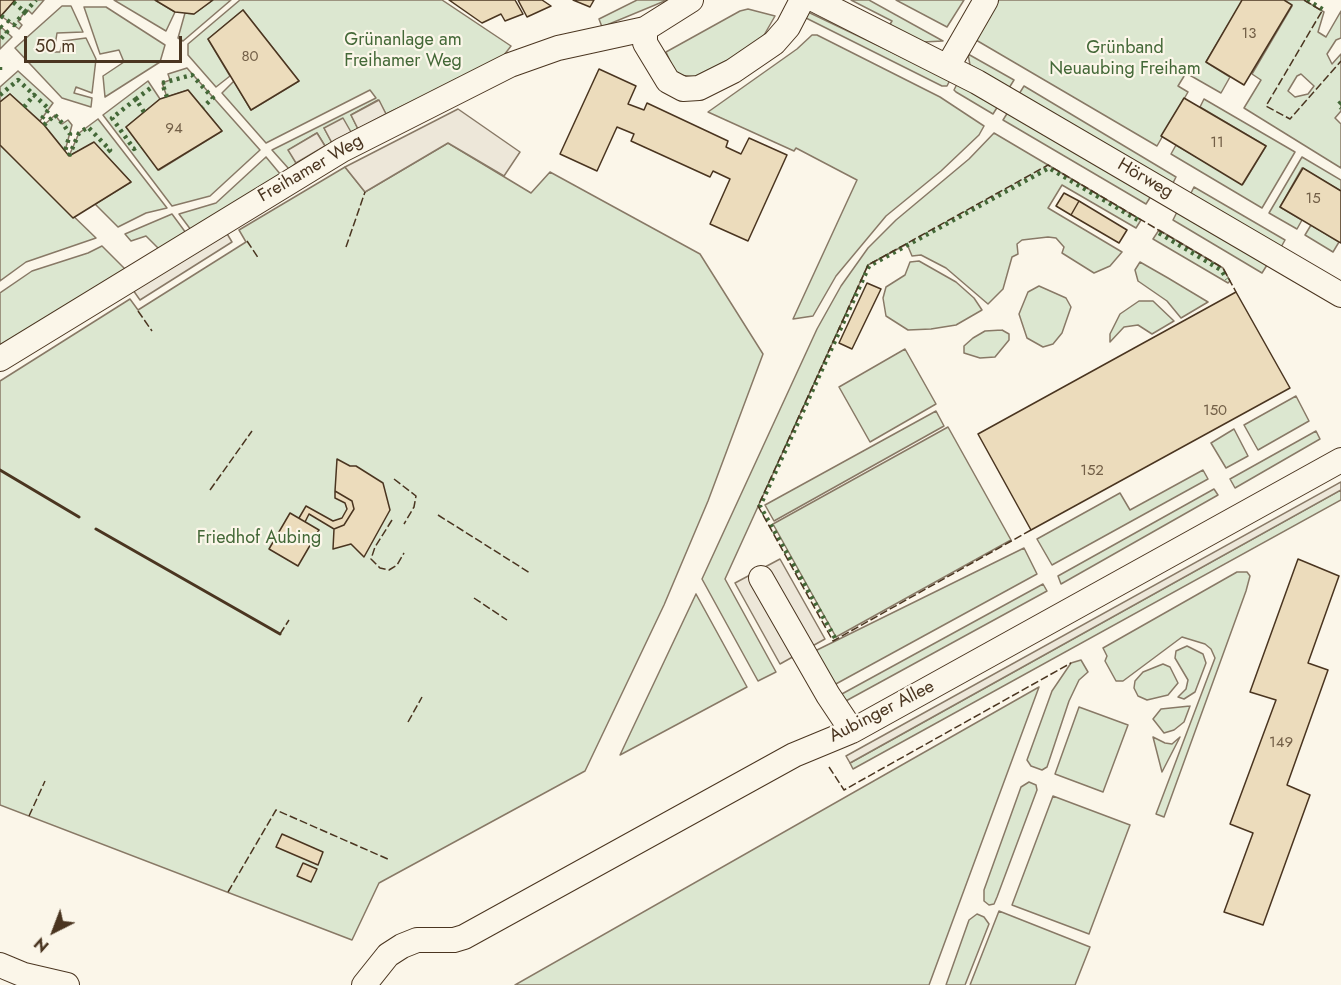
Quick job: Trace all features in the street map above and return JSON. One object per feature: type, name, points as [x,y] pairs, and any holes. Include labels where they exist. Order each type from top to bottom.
[{"type":"street","name":"Freihamer Weg","points":[[0,359],[308,169],[360,140],[539,54],[645,29],[691,0]]},
{"type":"street","points":[[645,29],[645,43],[668,81],[683,89],[699,88],[733,71],[774,43],[788,27],[802,0]]},
{"type":"street","points":[[815,0],[948,66],[986,0]]},
{"type":"street","name":"Hörweg","points":[[948,66],[1162,188],[1341,295]]},
{"type":"street","name":"Aubinger Allee","points":[[363,985],[388,955],[417,940],[454,940],[464,937],[794,755],[852,731],[1341,460]]},
{"type":"street","points":[[761,578],[828,695],[852,731]]},
{"type":"street","points":[[0,964],[24,975],[67,985]]},
{"type":"green space","points":[[15,0],[44,0],[32,14],[28,10],[25,12],[18,21],[22,25],[19,29],[1,16]]},
{"type":"green space","points":[[114,0],[155,0],[175,12],[166,31]]},
{"type":"green space","points":[[213,0],[231,0],[183,41],[178,38],[185,13],[194,14]]},
{"type":"green space","name":"Grünanlage am Freihamer Weg","points":[[240,0],[442,0],[511,46],[501,59],[386,114],[378,100],[351,115],[358,129],[351,132],[324,128],[332,143],[325,146],[317,133],[289,150],[296,163],[289,169],[272,150],[376,98],[370,90],[266,143],[222,93],[234,81],[251,110],[299,81],[243,10],[208,39],[230,76],[216,87],[188,55],[188,44]]},
{"type":"green space","points":[[637,0],[667,0],[602,27],[599,19]]},
{"type":"green space","points":[[851,0],[869,0],[943,41],[923,42],[889,26],[892,21]]},
{"type":"green space","points":[[896,0],[964,0],[947,27]]},
{"type":"green space","name":"Grünband Neuaubing Freiham","points":[[999,0],[1243,0],[1206,62],[1230,77],[1221,93],[1186,73],[1178,86],[1188,92],[1157,146],[976,40]]},
{"type":"green space","points":[[1284,0],[1304,0],[1324,12],[1318,32],[1326,37],[1341,11],[1341,38],[1336,40],[1327,54],[1332,64],[1341,54],[1341,111],[1335,118],[1341,124],[1341,168],[1244,108],[1261,80],[1252,74],[1292,6]],"holes":[[[1301,74],[1314,86],[1308,94],[1295,97],[1288,91],[1297,76]]]},
{"type":"green space","points":[[62,6],[71,6],[83,32],[57,33],[54,52],[60,52],[63,41],[86,38],[96,59],[92,93],[76,87],[74,93],[92,98],[91,107],[62,98],[15,48]]},
{"type":"green space","points":[[84,7],[106,7],[165,45],[160,62],[105,97],[103,76],[124,62],[119,50],[100,54]]},
{"type":"green space","points":[[748,9],[775,16],[763,37],[729,60],[695,77],[679,75],[674,70],[666,52],[740,11]]},
{"type":"green space","points":[[808,12],[950,80],[947,86],[942,86],[804,17]]},
{"type":"green space","points":[[0,26],[12,37],[0,49]]},
{"type":"green space","points":[[812,35],[817,35],[940,97],[984,126],[979,135],[941,171],[886,216],[836,276],[813,316],[793,319],[857,180],[796,148],[794,151],[708,112],[797,49]]},
{"type":"green space","points":[[968,54],[1014,80],[1009,88],[970,65]]},
{"type":"green space","points":[[187,68],[260,150],[210,196],[172,206],[103,115],[148,81],[160,99],[126,127],[159,170],[222,131],[188,90],[167,97],[162,83],[170,80],[168,74]]},
{"type":"green space","points":[[18,71],[53,103],[40,121],[10,94],[0,102],[0,87]]},
{"type":"green space","points":[[957,84],[998,106],[993,114],[956,92],[954,90]]},
{"type":"green space","points":[[1024,86],[1176,177],[1172,185],[1019,94]]},
{"type":"green space","points":[[1204,99],[1295,152],[1262,208],[1171,154],[1176,145],[1243,184],[1266,146],[1200,107]]},
{"type":"green space","points":[[1008,112],[1151,196],[1146,204],[1003,120]]},
{"type":"green space","points":[[55,115],[62,124],[68,120],[72,125],[65,151],[44,125]]},
{"type":"green space","points":[[98,119],[167,208],[146,213],[118,227],[95,204],[131,182],[94,143],[69,156],[79,133]]},
{"type":"green space","points":[[994,133],[1141,220],[1136,228],[1062,185],[1048,208],[1122,252],[1110,266],[1094,273],[1062,253],[1064,247],[1056,238],[1022,240],[1017,244],[1018,254],[1012,257],[1003,289],[988,304],[946,268],[921,255],[912,256],[907,244],[868,265],[725,579],[776,672],[758,681],[702,579],[817,329],[841,286],[868,248],[896,220],[969,159]]},
{"type":"green space","name":"Friedhof Aubing","points":[[448,143],[531,193],[550,172],[700,254],[763,354],[708,501],[664,605],[585,771],[379,883],[352,940],[0,805],[0,381],[130,299],[138,310],[246,242],[239,230],[345,167],[365,192]]},
{"type":"green space","points":[[0,145],[96,238],[26,262],[0,281]]},
{"type":"green space","points":[[266,157],[281,175],[191,230],[179,214],[216,203]]},
{"type":"green space","points":[[1302,157],[1341,180],[1341,191],[1302,168],[1280,207],[1302,220],[1297,229],[1269,213]]},
{"type":"green space","points":[[1194,187],[1285,240],[1280,249],[1190,195]]},
{"type":"green space","points":[[1177,212],[1267,265],[1262,273],[1173,220]]},
{"type":"green space","points":[[172,214],[186,233],[160,250],[146,236],[131,241],[125,234]]},
{"type":"green space","points":[[1311,225],[1339,242],[1333,252],[1305,235]]},
{"type":"green space","points":[[1159,230],[1223,268],[1230,281],[1228,283],[1153,239]]},
{"type":"green space","points":[[102,246],[127,271],[0,345],[0,293],[32,271],[88,253]]},
{"type":"green space","points":[[919,261],[956,282],[974,298],[982,310],[956,325],[931,329],[908,330],[886,316],[883,298],[886,287],[905,275],[910,262]]},
{"type":"green space","points":[[1140,262],[1208,302],[1181,318],[1167,301],[1138,281],[1135,270]]},
{"type":"green space","points":[[1039,286],[1066,298],[1071,307],[1062,333],[1053,344],[1043,347],[1027,338],[1019,314],[1028,292]]},
{"type":"green space","points":[[1139,301],[1153,301],[1174,321],[1152,334],[1138,325],[1124,327],[1110,342],[1110,334],[1120,314]]},
{"type":"green space","points":[[1002,330],[1009,334],[1009,340],[995,357],[980,358],[964,353],[964,346],[973,338],[985,331]]},
{"type":"green space","points":[[905,349],[936,404],[870,442],[839,387]]},
{"type":"green space","points":[[1296,396],[1309,421],[1258,450],[1244,425]]},
{"type":"green space","points":[[936,411],[944,426],[774,521],[765,505]]},
{"type":"green space","points":[[948,427],[1011,540],[836,637],[773,524]]},
{"type":"green space","points":[[1234,429],[1248,456],[1226,468],[1211,443]]},
{"type":"green space","points":[[1316,431],[1320,439],[1235,488],[1230,479]]},
{"type":"green space","points":[[1203,470],[1208,479],[1052,565],[1037,539],[1120,493],[1130,510]]},
{"type":"green space","points":[[1214,489],[1218,495],[1061,584],[1058,576]]},
{"type":"green space","points":[[1341,490],[1341,500],[853,769],[850,763]]},
{"type":"green space","points":[[1024,548],[1037,574],[834,685],[815,651]]},
{"type":"green space","points":[[1237,572],[1247,572],[1250,576],[1246,591],[1164,817],[1156,814],[1215,658],[1211,649],[1205,644],[1182,637],[1123,681],[1116,681],[1105,661],[1107,656],[1103,648]]},
{"type":"green space","points":[[1043,584],[1047,591],[844,702],[840,695]]},
{"type":"green space","points":[[696,594],[747,687],[620,755]]},
{"type":"green space","points":[[1187,646],[1203,654],[1206,663],[1195,692],[1184,699],[1178,697],[1186,689],[1188,680],[1175,658],[1176,651]]},
{"type":"green space","points":[[1081,660],[1088,672],[1079,680],[1069,701],[1047,767],[1042,770],[1031,766],[1027,760],[1052,691],[1071,663]]},
{"type":"green space","points":[[1163,664],[1170,667],[1178,683],[1168,695],[1147,700],[1138,696],[1134,688],[1135,681],[1143,672]]},
{"type":"green space","points":[[1039,687],[929,985],[515,985]]},
{"type":"green space","points":[[1190,706],[1184,722],[1174,730],[1164,733],[1153,719],[1161,709]]},
{"type":"green space","points":[[1079,707],[1128,725],[1103,792],[1055,774]]},
{"type":"green space","points":[[1153,737],[1172,744],[1180,737],[1162,772]]},
{"type":"green space","points":[[1029,782],[1036,785],[1037,790],[997,897],[994,904],[989,905],[984,901],[984,890],[1021,787]]},
{"type":"green space","points":[[1053,796],[1130,825],[1089,934],[1012,905]]},
{"type":"green space","points":[[999,911],[1090,947],[1075,985],[970,985]]},
{"type":"green space","points":[[977,914],[984,917],[989,924],[965,985],[946,985],[969,920]]},
{"type":"shaded area","points":[[379,100],[386,114],[358,129],[351,115]]},
{"type":"shaded area","points":[[458,109],[520,152],[504,176],[448,143],[365,192],[345,167]]},
{"type":"shaded area","points":[[343,118],[351,132],[332,143],[324,128]]},
{"type":"shaded area","points":[[317,133],[325,146],[296,163],[288,150]]},
{"type":"shaded area","points":[[226,232],[232,242],[140,300],[133,290]]},
{"type":"shaded area","points":[[1341,482],[1341,490],[850,763],[846,756]]},
{"type":"shaded area","points":[[780,559],[825,639],[780,664],[735,583]]},
{"type":"building","points":[[0,0],[15,0],[0,17]]},
{"type":"building","points":[[155,0],[213,0],[194,14],[175,12]]},
{"type":"building","points":[[449,0],[515,0],[523,14],[505,21],[501,14],[482,23]]},
{"type":"building","points":[[518,0],[542,0],[551,6],[527,17]]},
{"type":"building","points":[[573,0],[594,0],[590,7]]},
{"type":"building","points":[[1242,0],[1284,0],[1292,5],[1244,85],[1206,62]]},
{"type":"building","points":[[243,10],[299,81],[251,110],[208,39]]},
{"type":"building","points":[[599,69],[636,86],[628,104],[644,110],[647,103],[728,141],[726,147],[741,154],[749,138],[787,155],[748,241],[710,224],[730,179],[713,171],[710,177],[631,141],[634,134],[617,127],[597,171],[560,154]]},
{"type":"building","points":[[188,90],[222,131],[158,170],[126,127],[160,99]]},
{"type":"building","points":[[10,94],[44,125],[69,156],[94,142],[131,182],[73,218],[0,145],[0,102]]},
{"type":"building","points":[[1184,98],[1266,146],[1242,185],[1161,136]]},
{"type":"building","points":[[1303,168],[1341,191],[1341,243],[1280,207]]},
{"type":"building","points":[[1064,193],[1079,201],[1071,215],[1056,206]]},
{"type":"building","points":[[1079,201],[1127,230],[1119,243],[1071,215]]},
{"type":"building","points":[[867,283],[881,289],[852,349],[839,343]]},
{"type":"building","points":[[1236,292],[1290,388],[1031,530],[978,434]]},
{"type":"building","points":[[337,459],[350,466],[356,466],[383,483],[390,510],[364,557],[351,544],[333,549],[334,529],[344,525],[354,509],[352,501],[335,491]]},
{"type":"building","points":[[335,491],[352,501],[354,509],[344,525],[334,529],[309,514],[305,522],[299,518],[306,506],[333,521],[342,518],[347,509],[345,503],[335,498]]},
{"type":"building","points":[[290,513],[319,530],[298,566],[269,549]]},
{"type":"building","points":[[1298,559],[1339,576],[1308,663],[1328,670],[1287,785],[1310,795],[1263,925],[1224,912],[1253,833],[1230,824],[1276,700],[1250,692]]},
{"type":"building","points":[[282,834],[323,852],[318,865],[276,847]]},
{"type":"building","points":[[303,863],[317,869],[311,882],[297,876]]},
{"type":"hedge","points":[[25,12],[36,0]]},
{"type":"hedge","points":[[1307,0],[1324,10]]},
{"type":"hedge","points":[[1,16],[14,25],[25,12],[13,2]]},
{"type":"hedge","points":[[0,26],[7,32],[0,40]]},
{"type":"hedge","points":[[167,97],[162,83],[192,75],[213,98],[203,107]]},
{"type":"hedge","points":[[0,95],[18,80],[34,95]]},
{"type":"hedge","points":[[144,112],[136,99],[152,87]]},
{"type":"hedge","points":[[24,107],[34,95],[49,109],[40,121]]},
{"type":"hedge","points":[[136,99],[112,118],[134,149],[140,145]]},
{"type":"hedge","points":[[1341,102],[1338,105],[1341,108]]},
{"type":"hedge","points":[[44,125],[55,115],[63,124],[70,134],[65,151]]},
{"type":"hedge","points":[[69,156],[79,133],[88,127],[110,150],[105,154]]},
{"type":"hedge","points":[[835,638],[760,506],[869,266],[1049,168],[1138,220]]},
{"type":"hedge","points":[[1159,233],[1221,270],[1227,279]]},
{"type":"fence","points":[[1304,0],[1322,11],[1266,106],[1290,119],[1341,61]]},
{"type":"fence","points":[[1031,530],[833,641],[758,506],[868,265],[1048,165],[1223,268],[1236,292]]},
{"type":"fence","points":[[346,247],[365,192]]},
{"type":"fence","points":[[247,241],[259,259]]},
{"type":"fence","points":[[138,311],[152,331]]},
{"type":"fence","points":[[210,490],[252,431]]},
{"type":"fence","points":[[394,479],[416,496],[414,507],[404,524]]},
{"type":"fence","points":[[438,515],[530,573]]},
{"type":"fence","points":[[392,520],[375,547],[371,559],[380,568],[389,570],[397,565],[404,553]]},
{"type":"fence","points":[[474,598],[507,620]]},
{"type":"fence","points":[[280,634],[289,620]]},
{"type":"fence","points":[[829,767],[844,790],[1071,663]]},
{"type":"fence","points":[[408,722],[422,697]]},
{"type":"fence","points":[[29,816],[45,781]]},
{"type":"fence","points":[[228,892],[276,810],[390,860]]},
{"type":"wall","points":[[0,470],[79,517]]},
{"type":"wall","points":[[96,529],[280,634]]}]
